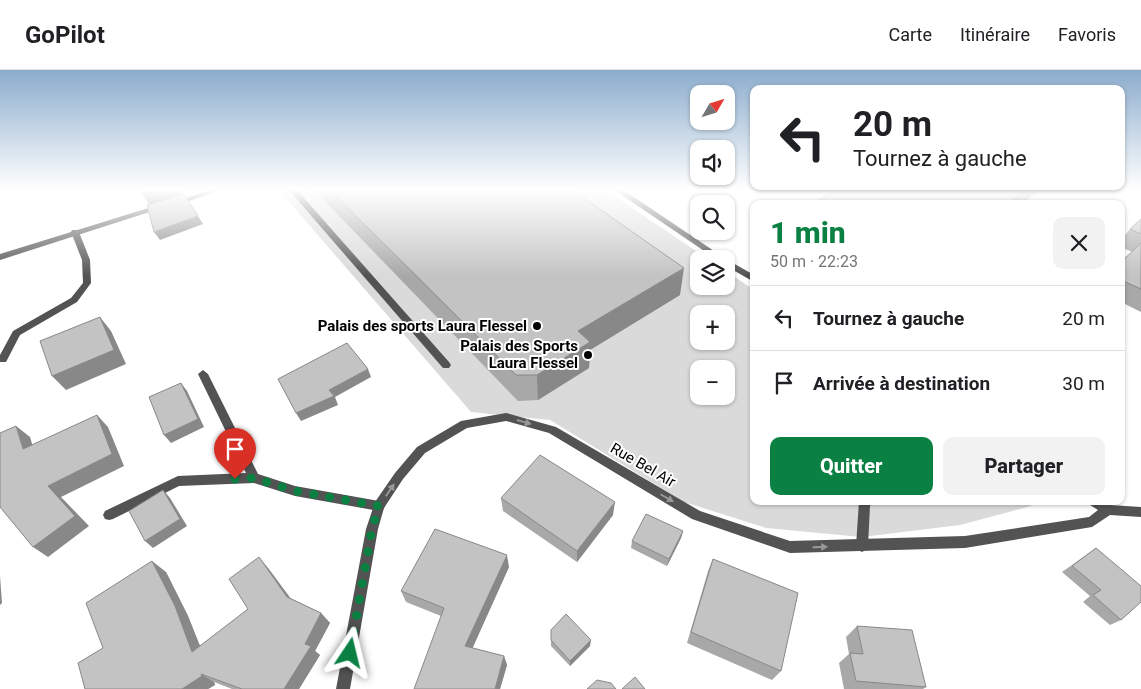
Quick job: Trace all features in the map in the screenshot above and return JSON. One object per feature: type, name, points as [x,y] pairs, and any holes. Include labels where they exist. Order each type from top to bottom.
[{"type":"street","points":[[0,256],[123,218]]},
{"type":"street","points":[[317,218],[446,365]]},
{"type":"street","points":[[660,218],[708,250]]},
{"type":"street","points":[[3,359],[16,333],[74,300],[87,284],[86,260],[75,232]]},
{"type":"street","points":[[735,267],[750,277]]},
{"type":"street","points":[[202,374],[254,478]]},
{"type":"street","name":"Rue Bel Air","points":[[343,689],[372,529],[379,506],[399,476],[421,450],[465,424],[506,417],[552,430],[696,515],[790,547],[965,542],[1092,522],[1108,510]]},
{"type":"street","points":[[109,515],[178,481],[254,478],[295,491],[379,506]]},
{"type":"street","points":[[862,546],[864,505]]},
{"type":"street","points":[[1100,505],[1108,510],[1141,512]]},
{"type":"shaded area","name":"Palais des Sports Laura Flessel","points":[[303,218],[647,218],[695,250],[690,250],[690,295],[735,295],[735,277],[750,287],[750,505],[1032,505],[960,525],[862,537],[766,528],[684,502],[550,420],[471,412]]},
{"type":"building","points":[[150,218],[193,218],[154,232]]},
{"type":"building","name":"Palais des sports Laura Flessel","points":[[358,218],[612,218],[684,268],[578,331],[590,342],[537,375],[516,375]]},
{"type":"building","points":[[1141,219],[1141,234],[1130,229]]},
{"type":"building","points":[[1141,243],[1141,289],[1125,282],[1125,258]]},
{"type":"building","points":[[100,317],[114,350],[52,376],[40,341]]},
{"type":"building","points":[[347,343],[368,369],[329,390],[334,396],[296,413],[278,379]]},
{"type":"building","points":[[181,383],[198,419],[164,435],[149,397]]},
{"type":"building","points":[[97,415],[112,454],[48,486],[75,516],[33,547],[0,507],[0,433],[16,426],[23,449]]},
{"type":"building","points":[[540,455],[615,502],[577,551],[501,498]]},
{"type":"building","points":[[163,490],[180,519],[145,541],[129,511]]},
{"type":"building","points":[[646,514],[683,531],[669,559],[632,541]]},
{"type":"building","points":[[435,529],[507,555],[465,646],[504,656],[495,689],[414,689],[444,608],[401,591]]},
{"type":"building","points":[[1096,548],[1141,586],[1141,602],[1121,620],[1093,595],[1101,590],[1072,566]]},
{"type":"building","points":[[259,557],[287,597],[321,613],[305,644],[311,646],[284,689],[242,689],[201,674],[202,676],[182,689],[85,689],[78,663],[103,648],[86,603],[152,561],[175,606],[192,652],[248,609],[229,579]]},
{"type":"building","points":[[713,559],[798,593],[781,671],[691,632]]},
{"type":"building","points":[[566,614],[591,640],[570,661],[551,640],[551,630]]},
{"type":"building","points":[[857,626],[912,630],[926,687],[856,681],[850,653],[863,654]]},
{"type":"building","points":[[635,677],[645,689],[622,689]]},
{"type":"building","points":[[597,680],[611,683],[616,689],[587,689]]},
{"type":"place","name":"Palais des sports Laura Flessel","points":[[537,326]]},
{"type":"place","name":"Palais des Sports Laura Flessel","points":[[588,355]]},
{"type":"route","points":[[235,479],[254,478],[295,491],[379,506],[372,529],[350,653]]}]
